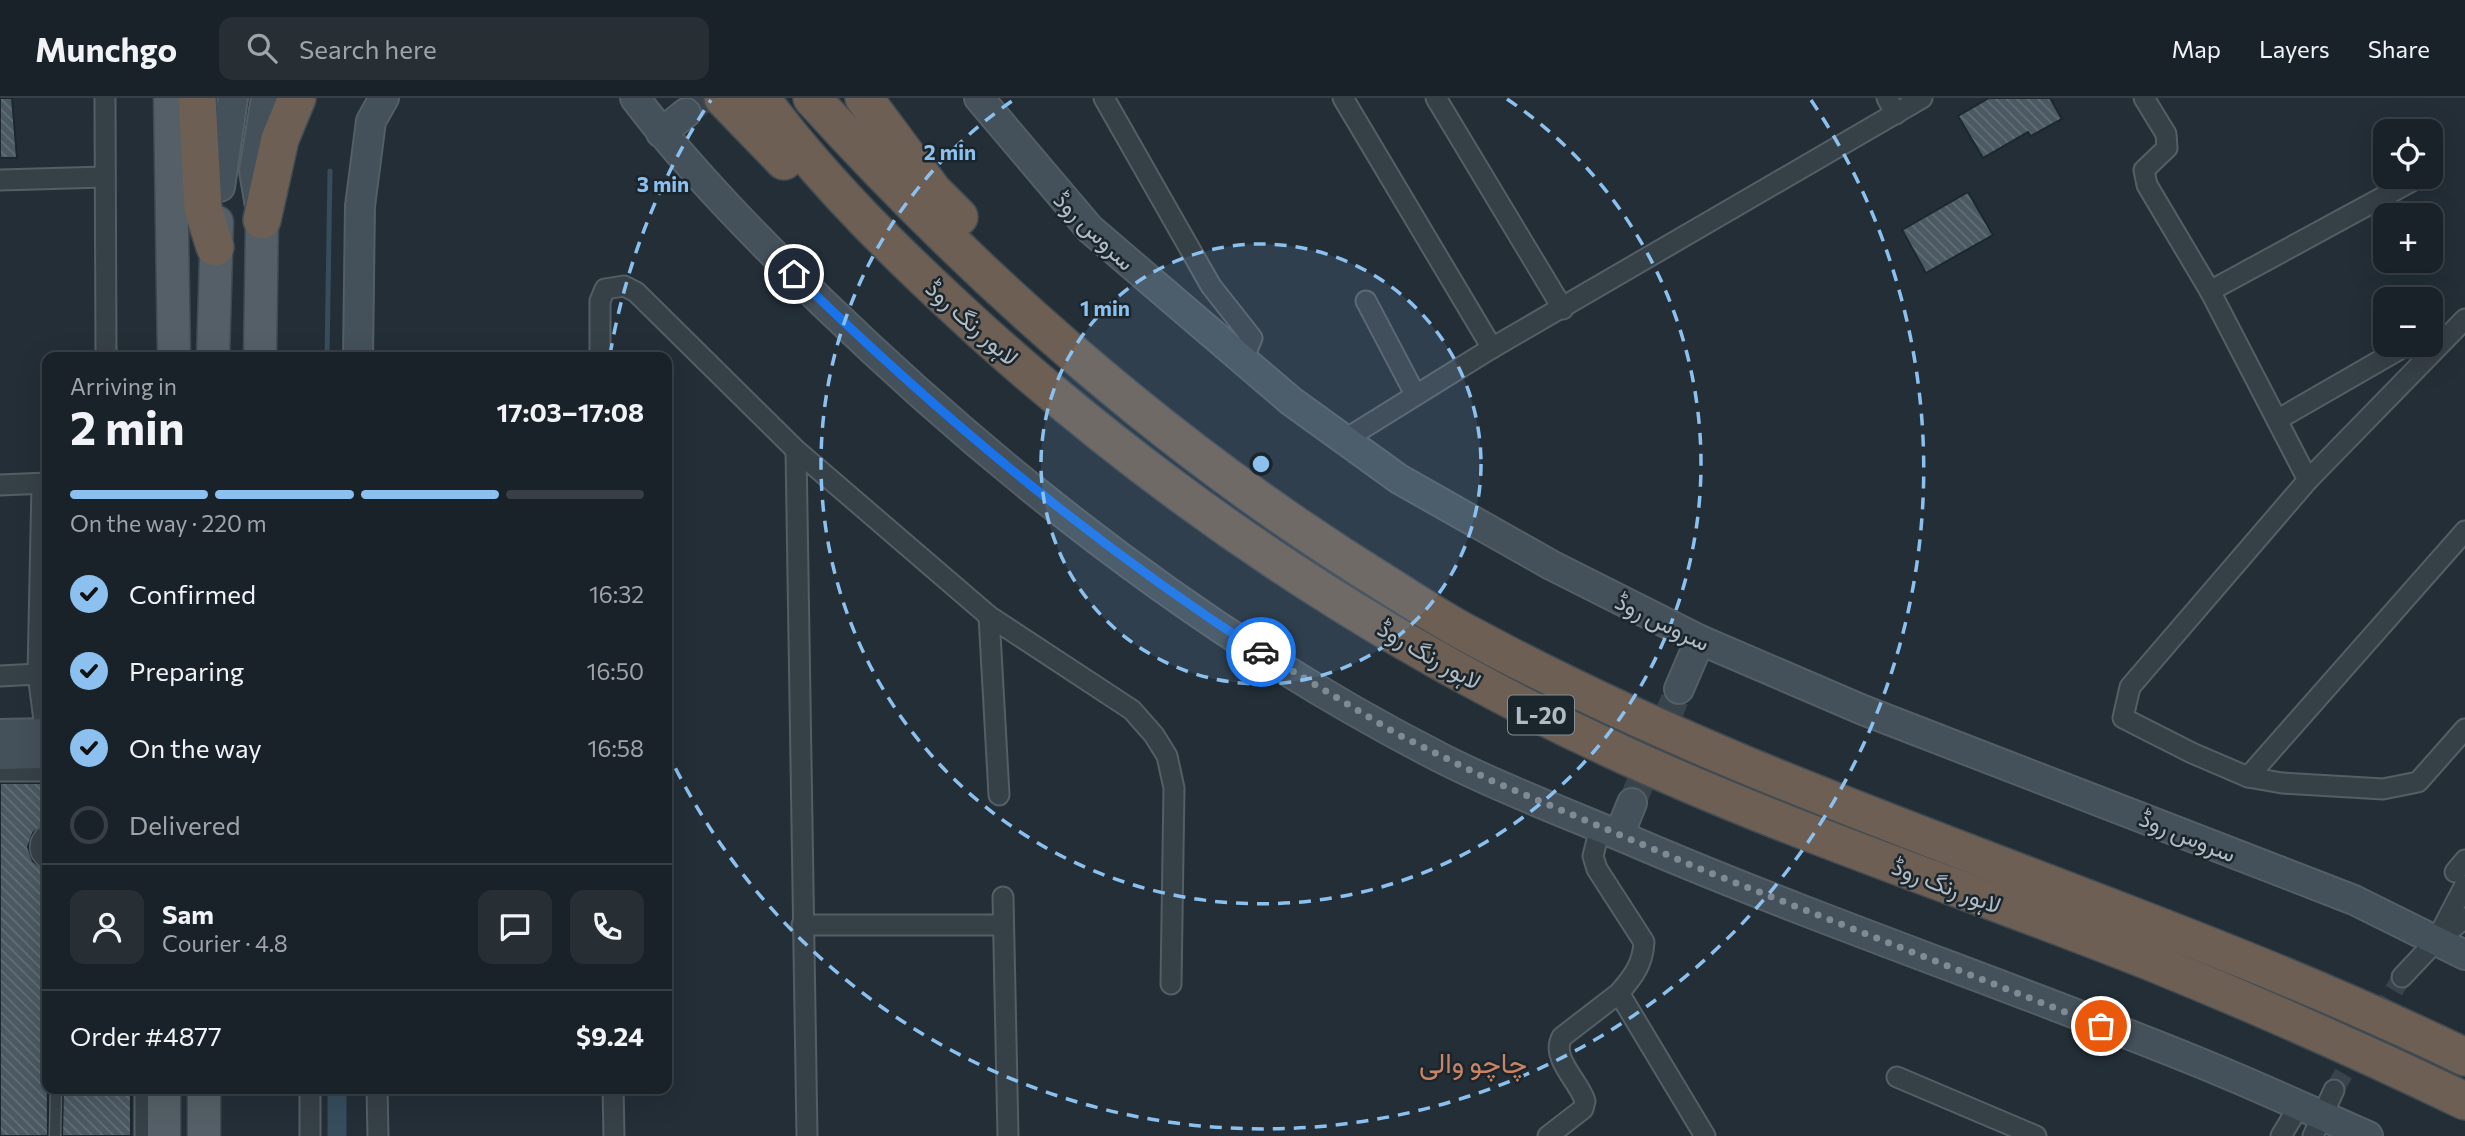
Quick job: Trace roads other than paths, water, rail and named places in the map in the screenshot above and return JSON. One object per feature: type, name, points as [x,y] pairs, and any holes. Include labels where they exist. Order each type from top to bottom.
[{"type":"highway","points":[[197,98],[203,209],[215,247]]},
{"type":"highway","points":[[210,98],[220,187]]},
{"type":"highway","points":[[262,220],[280,139],[297,98]]},
{"type":"highway","points":[[723,98],[816,194],[871,226]]},
{"type":"highway","name":"لاہور رنگ روڈ","points":[[761,98],[782,127],[871,226],[1031,376],[1210,519],[1311,585],[1510,700],[1610,749],[1763,815],[2162,966],[2382,1061],[2465,1101]]},
{"type":"highway","name":"لاہور رنگ روڈ","points":[[812,98],[871,163],[977,268],[1046,332],[1105,381],[1224,475],[1327,548],[1468,635],[1539,671],[1766,775],[2099,901],[2407,1029],[2465,1057]]},
{"type":"highway","points":[[864,98],[933,191],[1035,296],[1105,381]]},
{"type":"main road","points":[[170,98],[174,352]]},
{"type":"main road","points":[[212,352],[215,247],[220,187]]},
{"type":"main road","points":[[260,352],[262,220]]},
{"type":"main road","points":[[164,1094],[164,1136]]},
{"type":"main road","points":[[204,1094],[204,1136]]},
{"type":"street","points":[[105,98],[106,352]]},
{"type":"street","points":[[220,187],[233,98]]},
{"type":"street","points":[[262,220],[254,170],[266,98]]},
{"type":"street","points":[[358,352],[360,206],[371,121],[384,98]]},
{"type":"street","points":[[635,98],[695,173],[785,265],[904,379],[1005,467],[1127,560],[1215,622],[1397,734],[1490,780],[1610,832],[1931,961],[2198,1062],[2309,1124],[2352,1133]]},
{"type":"street","name":"سروس روڈ","points":[[979,98],[1090,229],[1243,360],[1344,440],[1399,479],[1539,558],[1700,640],[1863,710],[2354,900],[2465,955]]},
{"type":"street","points":[[1104,98],[1211,286],[1252,338],[1243,360]]},
{"type":"street","points":[[1343,98],[1492,348]]},
{"type":"street","points":[[1436,98],[1563,309]]},
{"type":"street","points":[[1344,440],[1415,394],[1563,309],[1892,106],[1922,98]]},
{"type":"street","points":[[2144,98],[2166,134],[2167,148],[2144,170],[2147,185],[2210,291],[2308,480]]},
{"type":"street","points":[[662,133],[686,113]]},
{"type":"street","points":[[0,180],[105,177]]},
{"type":"street","points":[[2210,291],[2398,189]]},
{"type":"street","points":[[600,352],[600,301],[605,289],[624,286],[636,292],[796,450],[989,617],[1132,709],[1154,735],[1167,756],[1174,788],[1171,984]]},
{"type":"street","points":[[1366,301],[1415,394]]},
{"type":"street","points":[[2443,328],[2462,321]]},
{"type":"street","points":[[2462,321],[2308,480],[2130,687],[2123,718],[2192,754],[2248,777],[2282,783],[2384,789],[2418,782],[2465,729]]},
{"type":"street","points":[[2277,420],[2386,357]]},
{"type":"street","points":[[796,450],[807,1136]]},
{"type":"street","points":[[0,485],[42,483]]},
{"type":"street","points":[[2248,777],[2465,531]]},
{"type":"street","points":[[42,565],[38,674],[42,700]]},
{"type":"street","points":[[989,617],[999,794]]},
{"type":"street","points":[[1679,689],[1700,640]]},
{"type":"street","points":[[0,676],[38,674]]},
{"type":"street","points":[[0,720],[42,726]]},
{"type":"street","points":[[0,734],[42,728]]},
{"type":"street","points":[[0,755],[42,754]]},
{"type":"street","points":[[0,771],[42,771]]},
{"type":"street","points":[[1548,1136],[1583,1109],[1585,1101],[1559,1054],[1558,1045],[1562,1037],[1619,993],[1638,969],[1644,956],[1644,942],[1597,869],[1593,856],[1632,803]]},
{"type":"street","points":[[2436,941],[2462,872]]},
{"type":"street","points":[[1003,897],[1008,1136]]},
{"type":"street","points":[[2402,977],[2436,941],[2465,918]]},
{"type":"street","points":[[802,925],[1003,925]]},
{"type":"street","points":[[1619,993],[1705,1136]]},
{"type":"street","points":[[1897,1077],[2036,1136]]},
{"type":"street","points":[[2281,1136],[2309,1124],[2334,1090]]},
{"type":"street","points":[[145,1094],[145,1136]]},
{"type":"street","points":[[310,1094],[310,1136]]},
{"type":"street","points":[[377,1094],[378,1136]]},
{"type":"street","points":[[613,1094],[614,1136]]},
{"type":"lane","points":[[42,832],[37,836],[34,846],[37,856],[42,860]]},
{"type":"lane","points":[[55,1136],[56,1094]]},
{"type":"waterway","points":[[327,352],[330,171]]},
{"type":"waterway","points":[[337,1094],[337,1136]]},
{"type":"tunnel","points":[[686,113],[704,98]]},
{"type":"tunnel","points":[[1632,803],[1679,689]]},
{"type":"tunnel","points":[[2334,1090],[2402,977]]},
{"type":"district","name":"چاچو والی","points":[[1473,1062]]}]
